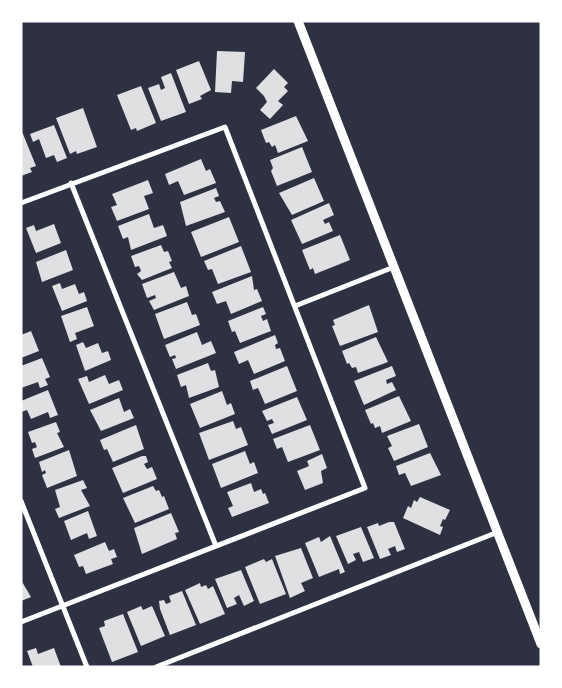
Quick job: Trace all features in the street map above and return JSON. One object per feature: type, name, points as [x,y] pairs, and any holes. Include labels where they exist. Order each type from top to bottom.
[{"type":"street","points":[[298,21],[541,644]]},
{"type":"street","points":[[21,203],[225,127],[365,488],[21,622]]},
{"type":"street","points":[[72,183],[216,546]]},
{"type":"street","points":[[295,306],[394,267]]},
{"type":"street","points":[[21,502],[87,667]]},
{"type":"street","points":[[156,667],[498,532]]},
{"type":"building","points":[[217,51],[245,52],[243,82],[232,81],[231,93],[215,92]]},
{"type":"building","points":[[199,61],[211,90],[200,96],[202,99],[189,104],[176,70]]},
{"type":"building","points":[[274,69],[288,83],[284,87],[288,91],[278,101],[283,105],[270,119],[260,110],[267,102],[256,88]]},
{"type":"building","points":[[171,73],[186,112],[161,121],[148,88],[159,84],[161,90],[165,88],[161,77]]},
{"type":"building","points":[[141,86],[156,123],[137,131],[136,128],[131,130],[117,95]]},
{"type":"building","points":[[83,108],[97,147],[77,154],[76,151],[70,154],[56,118]]},
{"type":"building","points":[[296,116],[308,141],[278,153],[275,145],[272,147],[269,142],[266,143],[261,130]]},
{"type":"building","points":[[54,125],[67,158],[57,162],[54,155],[46,158],[39,139],[33,142],[30,134]]},
{"type":"building","points":[[21,129],[36,166],[30,168],[32,172],[21,176]]},
{"type":"building","points":[[302,147],[312,172],[277,186],[271,171],[273,168],[270,160]]},
{"type":"building","points":[[201,159],[206,171],[210,169],[216,183],[184,195],[178,181],[169,185],[165,174]]},
{"type":"building","points":[[314,178],[324,201],[292,215],[279,193]]},
{"type":"building","points":[[148,180],[153,193],[144,196],[149,209],[117,221],[111,207],[117,205],[112,194]]},
{"type":"building","points":[[216,188],[219,196],[214,198],[216,202],[220,201],[225,212],[186,226],[180,202]]},
{"type":"building","points":[[329,203],[334,215],[323,220],[325,224],[329,222],[333,231],[302,244],[291,220]]},
{"type":"building","points":[[149,214],[154,228],[163,225],[167,236],[131,250],[128,237],[123,239],[118,226]]},
{"type":"building","points":[[229,217],[239,242],[201,257],[191,232]]},
{"type":"building","points":[[54,224],[61,243],[36,253],[26,228],[34,225],[36,231]]},
{"type":"building","points":[[340,235],[350,260],[315,274],[313,268],[310,270],[302,250]]},
{"type":"building","points":[[161,245],[164,252],[168,251],[172,261],[169,262],[172,268],[142,280],[137,274],[141,271],[139,266],[135,267],[131,256]]},
{"type":"building","points":[[241,246],[251,272],[218,284],[212,269],[208,270],[204,261]]},
{"type":"building","points":[[66,250],[73,270],[42,282],[36,262]]},
{"type":"building","points":[[174,272],[181,288],[186,286],[189,296],[154,310],[149,301],[156,298],[155,295],[147,298],[142,284]]},
{"type":"building","points":[[252,276],[254,290],[257,289],[262,301],[231,314],[226,301],[217,304],[212,292]]},
{"type":"building","points":[[60,283],[62,289],[75,284],[79,294],[84,292],[87,301],[62,311],[52,286]]},
{"type":"building","points":[[187,302],[192,315],[196,314],[200,325],[164,339],[155,314]]},
{"type":"building","points":[[369,305],[378,332],[340,346],[332,326],[335,325],[333,320]]},
{"type":"building","points":[[87,307],[94,326],[75,333],[77,339],[70,342],[61,316]]},
{"type":"building","points":[[263,307],[266,314],[261,316],[263,321],[267,319],[271,331],[240,343],[235,331],[232,332],[228,321]]},
{"type":"building","points":[[31,331],[39,351],[21,358],[21,335]]},
{"type":"building","points":[[197,332],[202,345],[211,341],[216,353],[176,369],[172,359],[176,358],[175,355],[170,357],[165,345]]},
{"type":"building","points":[[275,335],[278,343],[275,345],[276,349],[280,348],[285,361],[254,374],[248,360],[239,364],[234,352]]},
{"type":"building","points":[[376,337],[388,362],[358,373],[356,367],[352,368],[349,363],[347,364],[342,351]]},
{"type":"building","points":[[83,342],[86,348],[98,343],[102,353],[108,351],[111,360],[85,371],[76,345]]},
{"type":"building","points":[[42,358],[50,377],[45,379],[48,385],[40,388],[38,382],[21,388],[21,366]]},
{"type":"building","points":[[208,363],[211,371],[215,370],[219,387],[189,398],[186,385],[181,387],[177,375]]},
{"type":"building","points":[[287,366],[297,391],[265,404],[258,388],[253,390],[250,381]]},
{"type":"building","points":[[392,366],[396,376],[386,380],[387,384],[392,382],[396,390],[364,405],[354,381]]},
{"type":"building","points":[[105,375],[109,384],[119,380],[123,390],[89,404],[78,379],[87,376],[89,382]]},
{"type":"building","points":[[48,390],[58,415],[50,418],[48,412],[31,419],[27,410],[21,412],[21,401]]},
{"type":"building","points":[[222,391],[227,405],[231,403],[235,414],[200,428],[190,404]]},
{"type":"building","points":[[399,396],[411,421],[382,433],[380,426],[375,428],[373,423],[371,424],[365,410]]},
{"type":"building","points":[[297,397],[307,420],[272,434],[268,425],[274,423],[272,419],[267,421],[262,411]]},
{"type":"building","points":[[119,398],[124,412],[130,409],[134,418],[101,431],[90,410]]},
{"type":"building","points":[[233,421],[236,429],[241,427],[248,445],[209,460],[199,433]]},
{"type":"building","points":[[56,422],[60,432],[57,433],[64,447],[35,458],[32,449],[37,447],[35,442],[32,443],[28,432]]},
{"type":"building","points":[[419,424],[428,447],[394,461],[388,448],[392,446],[387,436]]},
{"type":"building","points":[[136,425],[144,449],[113,462],[107,449],[104,450],[100,440]]},
{"type":"building","points":[[310,425],[320,450],[288,462],[282,447],[277,449],[273,439]]},
{"type":"building","points":[[69,450],[77,476],[47,488],[42,475],[46,473],[45,470],[42,472],[39,462]]},
{"type":"building","points":[[245,451],[250,464],[254,462],[258,473],[221,488],[212,464]]},
{"type":"building","points":[[430,453],[441,475],[411,486],[405,473],[399,475],[396,466]]},
{"type":"building","points":[[322,454],[327,468],[321,471],[323,483],[305,490],[297,471],[309,466],[307,461]]},
{"type":"building","points":[[146,456],[148,462],[144,464],[147,469],[152,467],[157,479],[123,493],[112,468]]},
{"type":"building","points":[[83,480],[87,488],[81,490],[90,506],[59,518],[55,509],[60,507],[55,490]]},
{"type":"building","points":[[251,483],[254,492],[261,489],[269,503],[232,517],[228,508],[233,506],[227,492]]},
{"type":"building","points":[[153,486],[156,491],[159,490],[162,497],[164,496],[169,509],[135,523],[123,498]]},
{"type":"building","points":[[420,497],[450,510],[440,526],[443,527],[440,535],[403,518],[408,506],[411,508],[414,500],[417,502]]},
{"type":"building","points":[[88,511],[97,536],[89,539],[87,533],[71,540],[64,521]]},
{"type":"building","points":[[171,513],[179,532],[175,533],[177,539],[142,554],[134,528]]},
{"type":"building","points":[[394,522],[405,549],[397,552],[395,546],[388,549],[391,555],[380,559],[367,527],[378,523],[379,526]]},
{"type":"building","points":[[361,527],[374,558],[363,562],[359,552],[353,554],[356,560],[348,564],[336,536]]},
{"type":"building","points":[[330,536],[345,572],[340,574],[339,569],[319,577],[305,543],[319,537],[321,542]]},
{"type":"building","points":[[105,542],[109,551],[114,549],[117,557],[111,559],[113,564],[86,574],[83,566],[79,567],[74,555]]},
{"type":"building","points":[[301,548],[313,578],[301,583],[305,591],[290,598],[275,556]]},
{"type":"building","points":[[264,559],[266,562],[272,559],[286,594],[260,604],[245,567]]},
{"type":"building","points":[[241,570],[254,601],[244,606],[239,595],[234,598],[237,604],[227,608],[215,579]]},
{"type":"building","points":[[21,580],[31,597],[21,601]]},
{"type":"building","points":[[200,583],[201,587],[206,585],[208,589],[213,586],[225,614],[200,624],[185,590]]},
{"type":"building","points":[[182,591],[196,625],[170,635],[160,609],[159,601],[164,600],[166,604],[171,602],[169,596]]},
{"type":"building","points":[[141,606],[143,610],[152,606],[165,636],[141,646],[127,612]]},
{"type":"building","points":[[123,614],[138,652],[112,662],[99,628],[105,626],[104,621]]},
{"type":"building","points":[[36,648],[38,654],[54,648],[61,667],[33,667],[27,651]]}]
